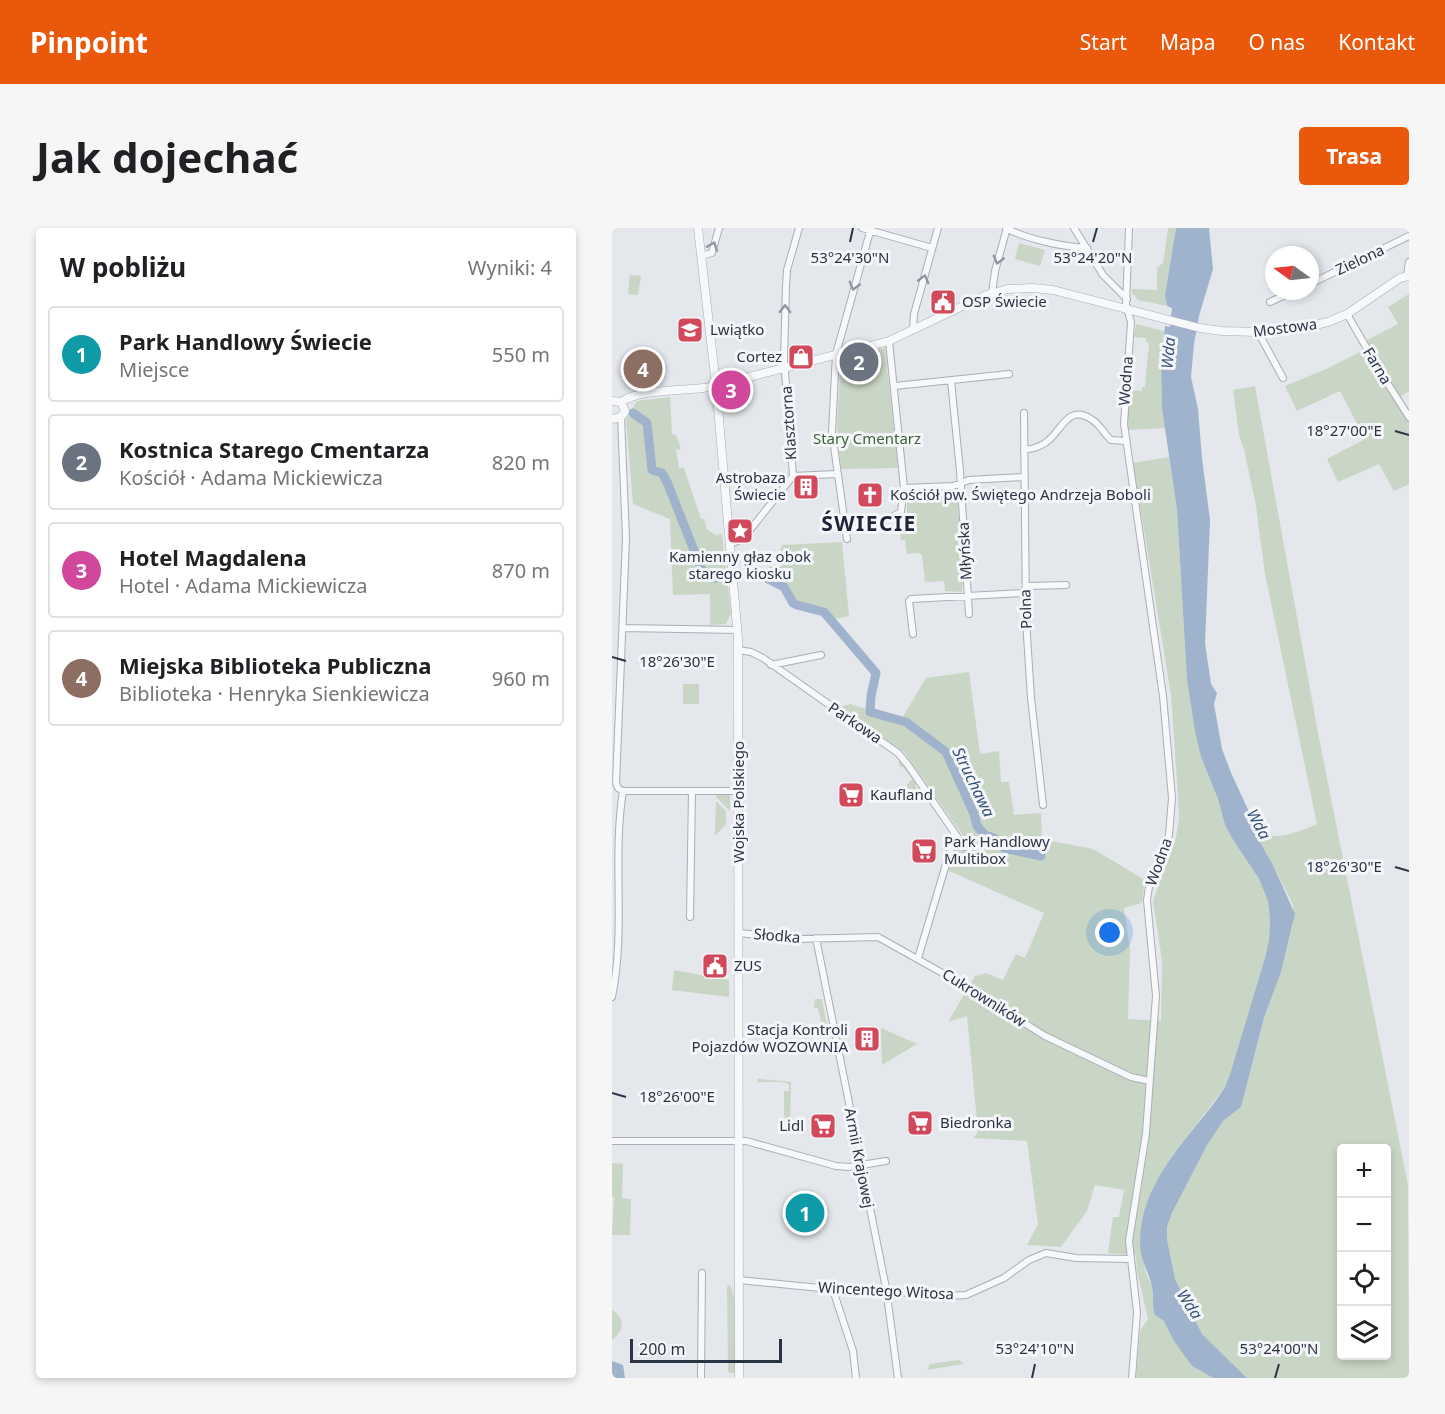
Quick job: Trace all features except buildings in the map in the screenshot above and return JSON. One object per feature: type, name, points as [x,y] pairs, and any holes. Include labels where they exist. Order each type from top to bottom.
[{"type":"street","name":"Wojska Polskiego","points":[[698,228],[716,385],[738,630],[739,1378]]},
{"type":"street","points":[[701,256],[713,252],[719,228]]},
{"type":"street","name":"Klasztorna","points":[[793,476],[785,368],[786,278],[799,228]]},
{"type":"street","points":[[862,228],[932,248]]},
{"type":"street","points":[[913,330],[914,314],[938,228]]},
{"type":"street","points":[[992,293],[995,271],[1007,228],[1060,244],[1087,248]]},
{"type":"street","points":[[1074,228],[1106,279],[1127,299]]},
{"type":"street","name":"Wodna","points":[[1129,228],[1127,310],[1131,322],[1123,406],[1126,441],[1163,696],[1172,798],[1169,835],[1150,880],[1147,900],[1156,987],[1143,1153],[1129,1241],[1137,1322],[1132,1378]]},
{"type":"street","points":[[847,539],[832,432],[836,354],[871,229]]},
{"type":"street","name":"Zielona","points":[[1319,280],[1409,236]]},
{"type":"street","points":[[1408,275],[1409,262]]},
{"type":"street","name":"Mostowa","points":[[619,404],[643,394],[716,385],[889,341],[992,293],[1021,288],[1064,292],[1127,310],[1222,332],[1258,333],[1315,326],[1347,314],[1408,275]]},
{"type":"street","points":[[1269,302],[1274,300]]},
{"type":"street","name":"Farna","points":[[1347,314],[1409,417]]},
{"type":"street","points":[[1258,333],[1283,378]]},
{"type":"street","points":[[889,341],[904,488],[901,512],[896,515]]},
{"type":"street","points":[[895,386],[1008,374]]},
{"type":"street","name":"Młyńska","points":[[951,381],[961,484],[969,614]]},
{"type":"street","points":[[619,404],[617,418],[622,432],[626,538],[616,783],[623,791],[739,791]]},
{"type":"street","name":"Polna","points":[[1024,413],[1025,593],[1030,687],[1043,805]]},
{"type":"street","points":[[1024,450],[1043,445],[1062,422],[1081,415],[1093,420],[1111,440],[1126,441]]},
{"type":"street","points":[[730,544],[743,538],[793,476],[837,474]]},
{"type":"street","points":[[904,488],[953,486],[969,480],[1024,477]]},
{"type":"street","points":[[913,634],[909,601],[1025,593],[1029,586],[1066,585]]},
{"type":"street","points":[[623,628],[738,630]]},
{"type":"street","name":"Parkowa","points":[[738,650],[753,652],[898,753],[965,847]]},
{"type":"street","points":[[771,665],[820,655]]},
{"type":"street","points":[[612,997],[618,953],[618,880],[623,791]]},
{"type":"street","points":[[690,917],[692,791]]},
{"type":"street","points":[[918,958],[954,832]]},
{"type":"street","name":"Słodka","points":[[739,933],[796,939],[816,938]]},
{"type":"street","name":"Cukrowników","points":[[816,938],[875,936],[918,958],[1045,1036],[1131,1077],[1150,1081]]},
{"type":"street","name":"Armii Krajowej","points":[[816,938],[887,1291],[898,1378]]},
{"type":"street","points":[[612,1141],[746,1141],[836,1167],[886,1161]]},
{"type":"street","name":"Wincentego Witosa","points":[[739,1280],[871,1293],[887,1291],[917,1295],[966,1295],[1004,1278],[1029,1260],[1046,1253],[1077,1258],[1116,1260],[1130,1258]]},
{"type":"street","points":[[701,1378],[702,1273]]},
{"type":"street","points":[[833,1290],[853,1351],[856,1378]]},
{"type":"green space","points":[[1168,228],[1176,228],[1165,295],[1167,306],[1138,300],[1132,293],[1132,289],[1157,290],[1157,268],[1163,263]]},
{"type":"green space","points":[[1019,243],[1045,250],[1040,266],[1015,259]]},
{"type":"green space","points":[[630,275],[641,276],[638,295],[628,294]]},
{"type":"green space","points":[[1409,294],[1409,391],[1400,397],[1409,411],[1409,484],[1394,491],[1379,464],[1338,482],[1327,459],[1365,439],[1340,391],[1297,411],[1285,386],[1364,350],[1361,343],[1398,324],[1388,307]]},
{"type":"green space","points":[[1136,324],[1164,331],[1161,380],[1166,428],[1128,430],[1125,409],[1128,390],[1142,391],[1142,387],[1145,387],[1149,343],[1146,342],[1146,338],[1134,337]]},
{"type":"green space","name":"Stary Cmentarz","points":[[885,348],[898,468],[841,469],[837,428],[841,357]]},
{"type":"green space","points":[[1255,386],[1318,733],[1408,1185],[1409,1378],[1247,1378],[1202,1334],[1175,1279],[1167,1239],[1167,1227],[1172,1213],[1206,1147],[1223,1121],[1241,1107],[1264,1018],[1281,972],[1293,924],[1293,905],[1256,835],[1262,831],[1274,836],[1282,836],[1317,824],[1265,574],[1256,506],[1239,435],[1233,390]]},
{"type":"green space","points":[[670,397],[672,434],[676,435],[681,449],[676,450],[679,468],[684,468],[701,519],[704,519],[707,529],[715,535],[722,534],[731,613],[726,624],[710,625],[710,594],[673,595],[670,519],[633,504],[626,419],[637,401]]},
{"type":"green space","points":[[1169,457],[1177,510],[1187,680],[1201,757],[1218,799],[1225,825],[1259,879],[1268,901],[1270,920],[1265,958],[1240,1046],[1225,1087],[1172,1156],[1144,1212],[1140,1244],[1146,1273],[1152,1287],[1155,1315],[1164,1321],[1192,1366],[1213,1378],[1136,1378],[1140,1331],[1148,1319],[1137,1271],[1136,1255],[1108,1253],[1113,1217],[1119,1217],[1124,1190],[1095,1185],[1087,1211],[1061,1247],[1027,1245],[1038,1224],[1027,1141],[973,1138],[978,1132],[967,1016],[948,1022],[975,976],[986,973],[1003,980],[1016,954],[1025,958],[1044,913],[947,870],[956,845],[967,851],[971,847],[904,752],[840,707],[850,704],[901,720],[926,678],[969,672],[980,754],[999,751],[1001,782],[1009,782],[1014,815],[1041,813],[1042,839],[1093,849],[1145,880],[1142,903],[1124,908],[1130,949],[1128,1019],[1161,1021],[1162,961],[1153,901],[1176,837],[1179,818],[1178,796],[1171,695],[1133,463]]},
{"type":"green space","points":[[953,489],[957,491],[963,575],[962,592],[945,591],[944,581],[925,582],[922,555],[907,554],[905,540],[901,540],[898,519],[903,519],[907,515],[907,495],[910,492]]},
{"type":"green space","points":[[842,542],[849,616],[836,619],[824,609],[797,601],[786,586],[769,577],[769,567],[782,566],[779,556],[782,545]]},
{"type":"green space","points":[[683,684],[699,684],[699,704],[683,704]]},
{"type":"green space","points":[[898,757],[915,780],[917,792],[906,790],[912,779],[903,767],[900,767]]},
{"type":"green space","points":[[716,794],[730,795],[730,811],[716,797]]},
{"type":"green space","points":[[716,801],[726,811],[726,824],[715,836]]},
{"type":"green space","points":[[674,970],[729,980],[729,997],[672,990]]},
{"type":"green space","points":[[815,999],[822,999],[828,1032],[820,1032],[820,1026],[822,1026],[818,1008],[814,1008]]},
{"type":"green space","points":[[881,1028],[917,1044],[882,1065]]},
{"type":"green space","points":[[758,1079],[791,1082],[790,1122],[784,1115],[784,1091],[789,1091],[789,1084],[757,1082]]},
{"type":"green space","points":[[612,1163],[623,1164],[622,1198],[631,1199],[630,1235],[612,1235],[614,1197],[612,1197]]},
{"type":"green space","points":[[730,1284],[735,1301],[735,1373],[728,1371],[727,1287]]},
{"type":"green space","points":[[612,1310],[620,1317],[622,1325],[619,1333],[612,1340]]},
{"type":"green space","points":[[959,1360],[964,1364],[927,1370],[930,1364]]},
{"type":"water","name":"Wda","points":[[1176,228],[1209,228],[1213,269],[1199,316],[1191,377],[1198,409],[1210,520],[1205,643],[1211,684],[1217,693],[1214,704],[1222,749],[1232,775],[1252,818],[1256,835],[1273,865],[1295,914],[1281,972],[1264,1018],[1241,1107],[1223,1121],[1206,1147],[1167,1227],[1167,1239],[1175,1279],[1202,1334],[1247,1378],[1213,1378],[1192,1366],[1174,1341],[1164,1321],[1155,1315],[1152,1287],[1141,1255],[1140,1243],[1147,1202],[1156,1183],[1178,1148],[1225,1087],[1265,958],[1270,920],[1268,901],[1259,879],[1225,825],[1218,799],[1201,757],[1187,680],[1177,510],[1162,408],[1161,364],[1165,326],[1170,327],[1172,308],[1167,306],[1165,295]]},
{"type":"water","points":[[612,1361],[623,1365],[625,1378],[612,1378]]},
{"type":"waterway","name":"Struchawa","points":[[633,413],[647,423],[652,470],[662,473],[667,482],[701,568],[710,577],[724,577]]},
{"type":"waterway","name":"Struchawa","points":[[752,575],[758,574],[784,587],[793,603],[824,612],[876,673],[870,712],[906,722],[946,752],[974,814],[977,826],[985,835],[994,838],[1004,848],[1041,856]]},
{"type":"place","name":"OSP Świecie","points":[[943,302]]},
{"type":"place","name":"Lwiątko","points":[[690,330]]},
{"type":"place","name":"Cortez","points":[[801,357]]},
{"type":"place","name":"Kostnica Starego Cmentarza","points":[[859,362]]},
{"type":"place","name":"Miejska Biblioteka Publiczna","points":[[643,369]]},
{"type":"place","name":"Hotel Magdalena","points":[[731,390]]},
{"type":"place","name":"Astrobaza Świecie","points":[[806,487]]},
{"type":"place","name":"Kościół pw. Świętego Andrzeja Boboli","points":[[870,495]]},
{"type":"place","name":"Kamienny głaz obok starego kiosku","points":[[740,531]]},
{"type":"place","name":"Kaufland","points":[[851,795]]},
{"type":"place","name":"Park Handlowy Multibox","points":[[924,851]]},
{"type":"place","name":"ZUS","points":[[715,966]]},
{"type":"place","name":"Stacja Kontroli Pojazdów WOZOWNIA","points":[[867,1039]]},
{"type":"place","name":"Biedronka","points":[[920,1123]]},
{"type":"place","name":"Lidl","points":[[823,1126]]},
{"type":"place","name":"Park Handlowy Świecie","points":[[805,1213]]},
{"type":"district","name":"ŚWIECIE","points":[[869,524]]}]
